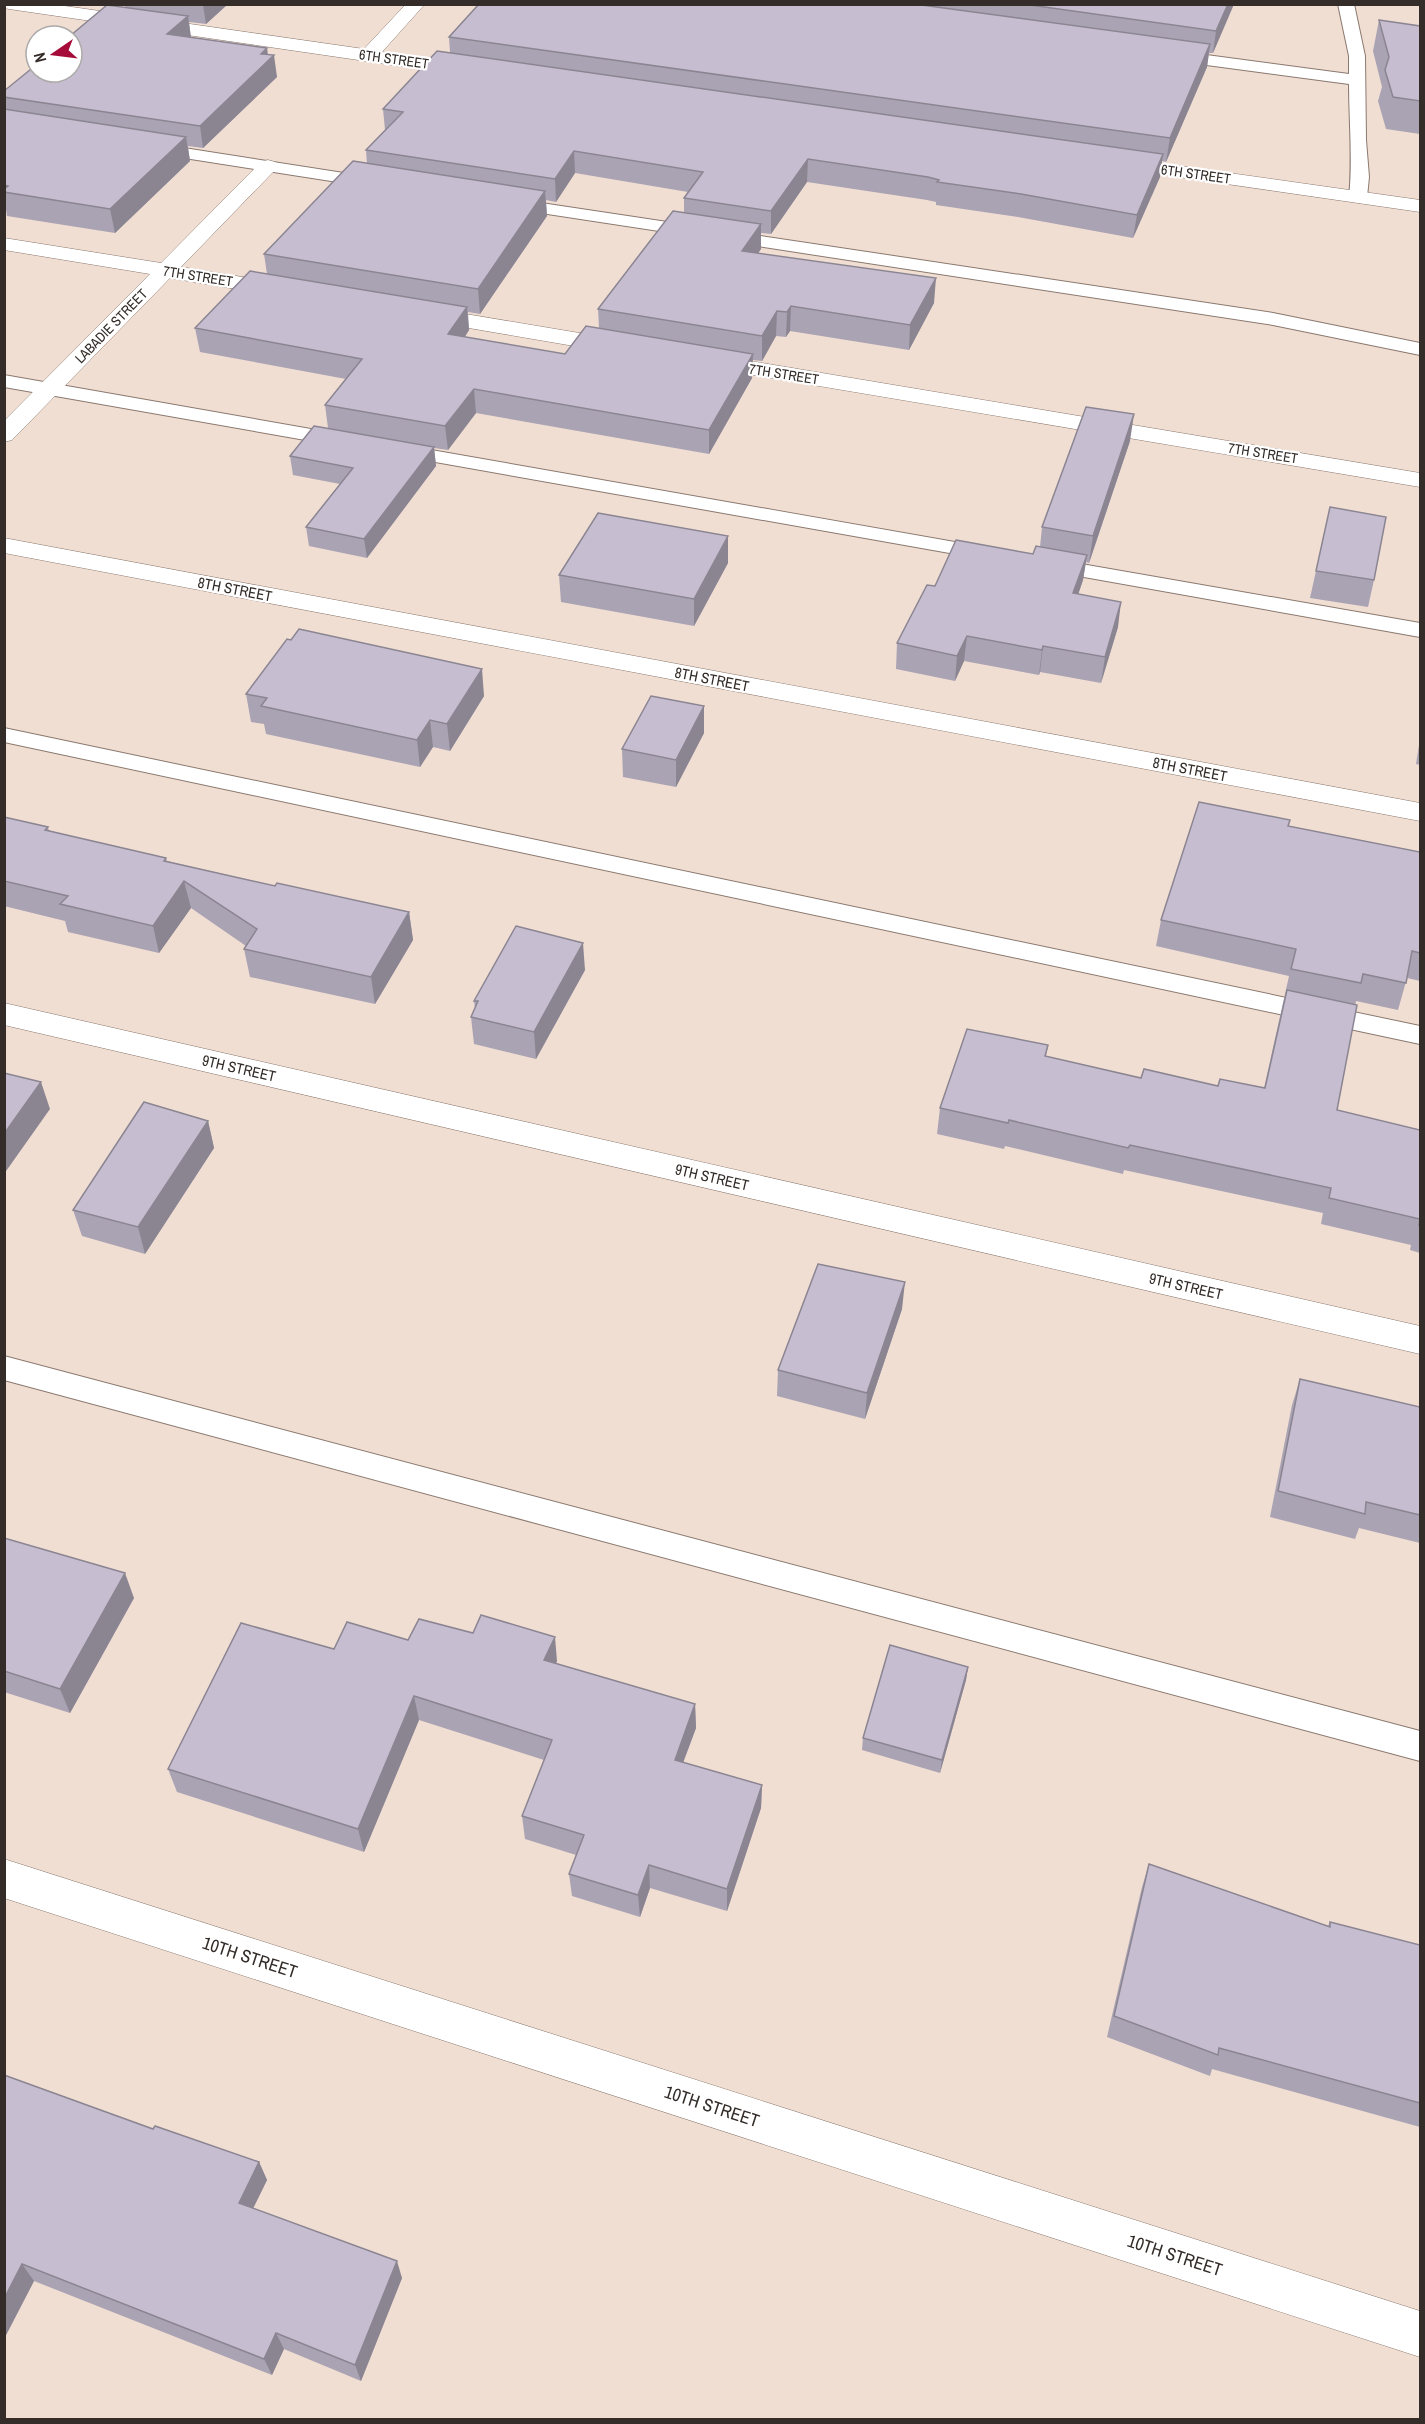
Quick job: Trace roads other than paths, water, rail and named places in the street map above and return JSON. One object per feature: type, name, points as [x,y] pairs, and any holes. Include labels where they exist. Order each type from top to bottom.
[{"type":"street","name":"6TH STREET","points":[[9,4],[488,72]]},
{"type":"street","points":[[369,55],[416,4]]},
{"type":"street","name":"6TH STREET","points":[[1092,159],[1420,206]]},
{"type":"street","name":"LABADIE STREET","points":[[4,435],[268,166]]},
{"type":"street","name":"7TH STREET","points":[[4,244],[305,294]]},
{"type":"street","points":[[399,310],[646,351]]},
{"type":"street","name":"7TH STREET","points":[[693,358],[1420,480]]},
{"type":"street","name":"8TH STREET","points":[[4,545],[1420,812]]},
{"type":"street","name":"9TH STREET","points":[[4,1014],[1420,1340]]},
{"type":"street","name":"10TH STREET","points":[[4,1878],[1420,2334]]},
{"type":"lane","points":[[1346,4],[1357,56],[1357,140],[1360,177],[1358,197]]},
{"type":"lane","points":[[1155,53],[1357,80]]},
{"type":"lane","points":[[131,145],[398,186]]},
{"type":"lane","points":[[493,200],[1273,319],[1420,349]]},
{"type":"lane","points":[[4,381],[1420,630]]},
{"type":"lane","points":[[4,735],[1420,1035]]},
{"type":"lane","points":[[4,1368],[1420,1746]]}]
